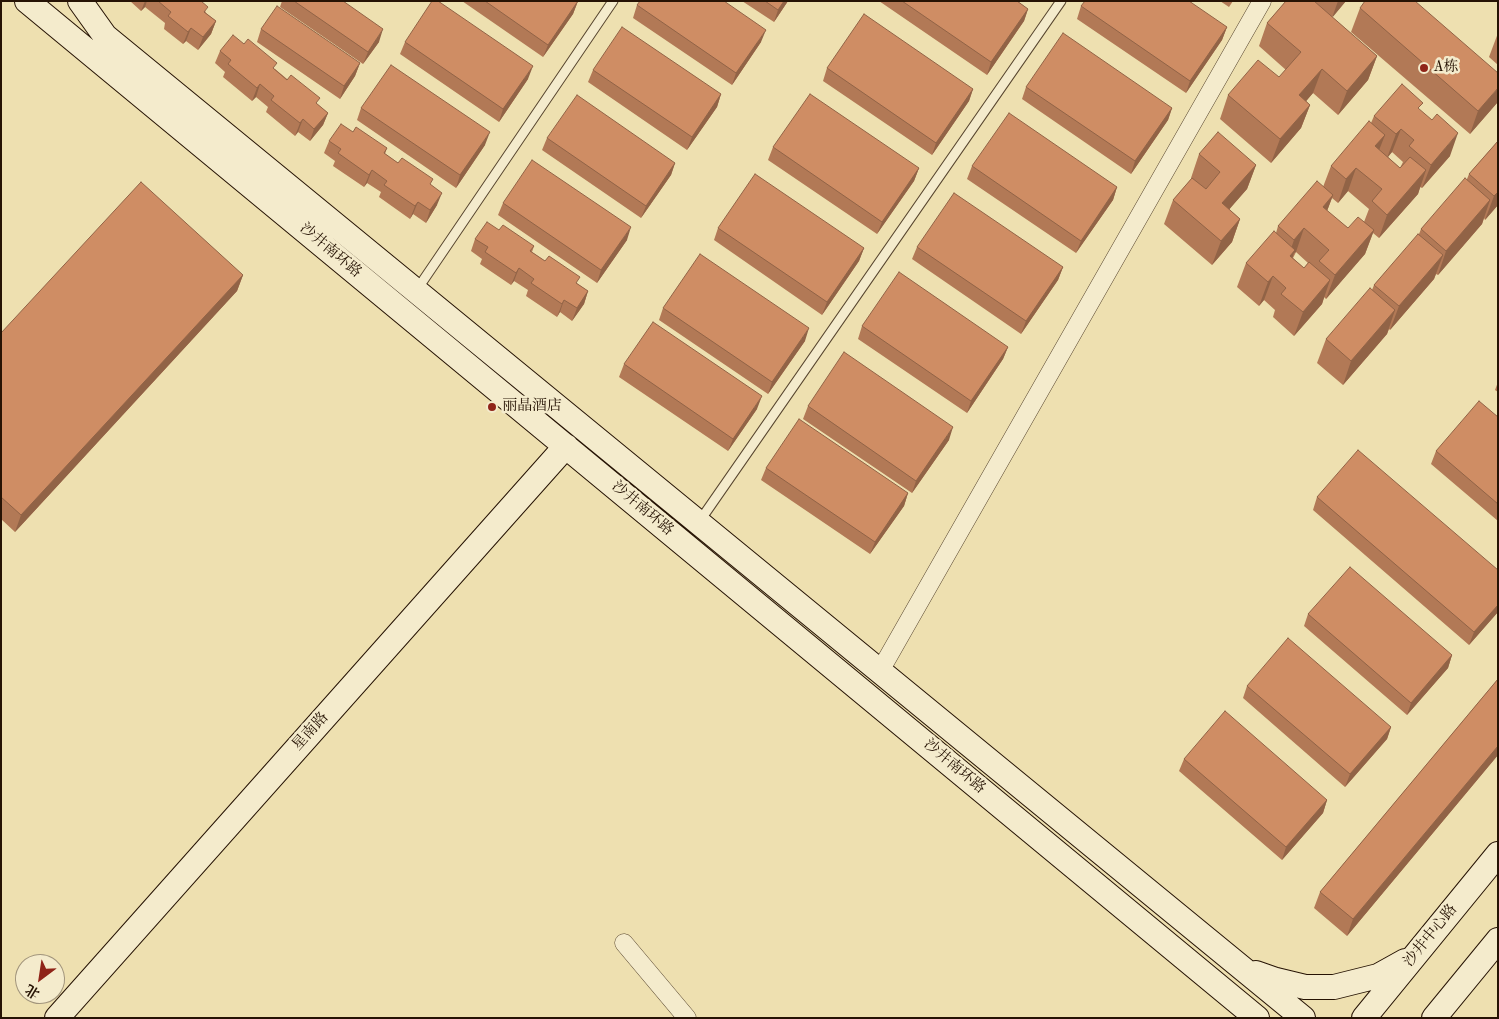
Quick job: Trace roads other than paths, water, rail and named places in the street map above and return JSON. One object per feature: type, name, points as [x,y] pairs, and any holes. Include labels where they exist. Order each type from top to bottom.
[{"type":"main road","name":"沙井南环路","points":[[27,1],[98,44],[416,291],[1302,1018]]},
{"type":"main road","points":[[44,1],[98,44]]},
{"type":"main road","points":[[69,1],[98,44]]},
{"type":"main road","name":"沙井南环路","points":[[80,1],[98,44],[566,446],[1257,1018]]},
{"type":"main road","name":"星南路","points":[[57,1018],[566,446]]},
{"type":"main road","name":"沙井中心路","points":[[1364,1018],[1498,854]]},
{"type":"main road","points":[[1440,1014],[1498,940]]},
{"type":"main road","points":[[1236,963],[1262,975],[1291,984],[1305,987],[1334,987],[1363,981],[1391,970],[1422,947]]},
{"type":"street","points":[[880,671],[1262,1]]},
{"type":"street","points":[[624,943],[687,1018]]},
{"type":"lane","points":[[416,291],[613,1]]},
{"type":"lane","points":[[699,522],[1061,1]]},
{"type":"place","name":"A栋","points":[[1424,68]]},
{"type":"place","name":"丽晶酒店","points":[[492,407]]}]
